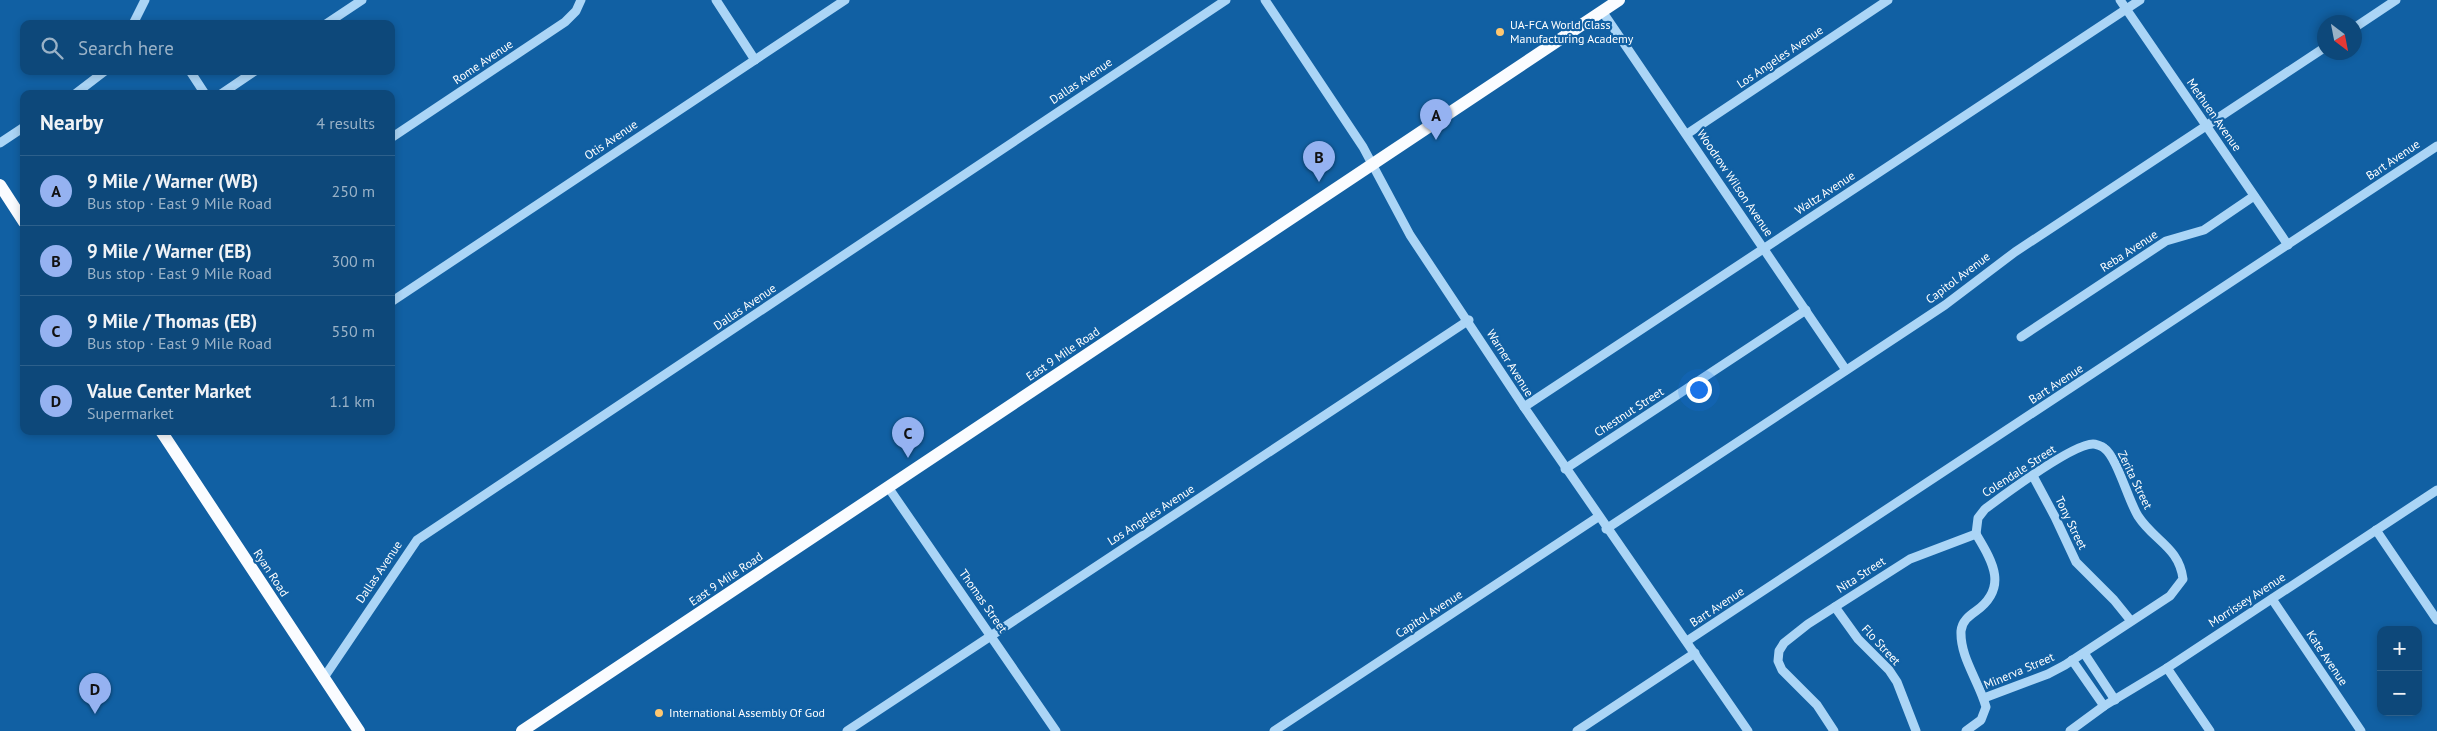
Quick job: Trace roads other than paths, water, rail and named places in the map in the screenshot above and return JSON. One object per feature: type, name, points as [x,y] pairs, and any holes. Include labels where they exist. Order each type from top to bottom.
[{"type":"main road","name":"East 9 Mile Road","points":[[522,731],[1619,0]]},
{"type":"main road","points":[[0,185],[20,216]]},
{"type":"main road","name":"Ryan Road","points":[[165,435],[323,679],[359,731]]},
{"type":"street","points":[[135,20],[145,0]]},
{"type":"street","points":[[332,20],[362,0]]},
{"type":"street","name":"Rome Avenue","points":[[395,135],[565,22],[576,11],[581,0]]},
{"type":"street","points":[[716,0],[755,60]]},
{"type":"street","name":"Otis Avenue","points":[[395,299],[844,0]]},
{"type":"street","name":"Dallas Avenue","points":[[323,679],[417,540],[1226,0]]},
{"type":"street","name":"Warner Avenue","points":[[1265,0],[1363,147],[1410,235],[1469,320],[1565,469],[1687,641],[1748,731]]},
{"type":"street","name":"Los Angeles Avenue","points":[[1687,134],[1888,0]]},
{"type":"street","name":"Methuen Avenue","points":[[2120,0],[2288,245]]},
{"type":"street","name":"Waltz Avenue","points":[[1524,407],[2140,0]]},
{"type":"street","points":[[2362,23],[2396,0]]},
{"type":"street","name":"Woodrow Wilson Avenue","points":[[1602,11],[1846,370]]},
{"type":"street","name":"Capitol Avenue","points":[[1606,529],[1945,305],[2016,252],[2317,53]]},
{"type":"street","points":[[80,90],[100,75]]},
{"type":"street","points":[[193,75],[202,90]]},
{"type":"street","points":[[227,90],[249,75]]},
{"type":"street","points":[[0,144],[20,131]]},
{"type":"street","name":"Bart Avenue","points":[[1687,641],[2437,146]]},
{"type":"street","name":"Reba Avenue","points":[[2021,337],[2166,241],[2204,230],[2254,196]]},
{"type":"street","name":"Chestnut Street","points":[[1565,469],[1806,310]]},
{"type":"street","name":"Los Angeles Avenue","points":[[847,731],[991,634],[1469,320]]},
{"type":"street","name":"Colendale Street","points":[[1976,534],[1978,518],[1985,509],[2065,456],[2093,444]]},
{"type":"street","name":"Zerita Street","points":[[2093,444],[2104,448],[2111,456],[2136,513],[2145,526],[2175,554],[2181,566],[2183,580]]},
{"type":"street","name":"Tony Street","points":[[2033,476],[2076,562],[2114,600],[2130,621]]},
{"type":"street","name":"Thomas Street","points":[[888,487],[1056,731]]},
{"type":"street","name":"Morrissey Avenue","points":[[2070,731],[2104,706],[2167,668],[2437,490]]},
{"type":"street","name":"Capitol Avenue","points":[[1274,731],[1598,517]]},
{"type":"street","points":[[2376,530],[2437,620]]},
{"type":"street","points":[[1976,534],[1990,559],[1996,578],[1989,600],[1964,622],[1962,643],[1984,698]]},
{"type":"street","name":"Nita Street","points":[[1834,731],[1817,705],[1788,678],[1778,661],[1779,651],[1792,635],[1910,559],[1976,534]]},
{"type":"street","name":"Minerva Street","points":[[1966,731],[1974,726],[1985,714],[1984,698],[2048,674],[2084,653],[2170,596],[2183,580]]},
{"type":"street","name":"Kate Avenue","points":[[2272,599],[2361,731]]},
{"type":"street","name":"Flo Street","points":[[1835,607],[1850,630],[1889,670],[1897,682],[1916,731]]},
{"type":"street","points":[[1577,731],[1695,653]]},
{"type":"street","points":[[2084,653],[2115,700]]},
{"type":"street","name":"Minerva Street","points":[[2072,660],[2104,706]]},
{"type":"street","points":[[2167,668],[2210,731]]},
{"type":"place","name":"UA-FCA World Class Manufacturing Academy","points":[[1500,32]]},
{"type":"place","name":"9 Mile / Warner (WB)","points":[[1436,140]]},
{"type":"place","name":"9 Mile / Warner (EB)","points":[[1319,182]]},
{"type":"place","name":"9 Mile / Thomas (EB)","points":[[908,458]]},
{"type":"place","name":"International Assembly Of God","points":[[659,713]]},
{"type":"place","name":"Value Center Market","points":[[95,714]]}]
